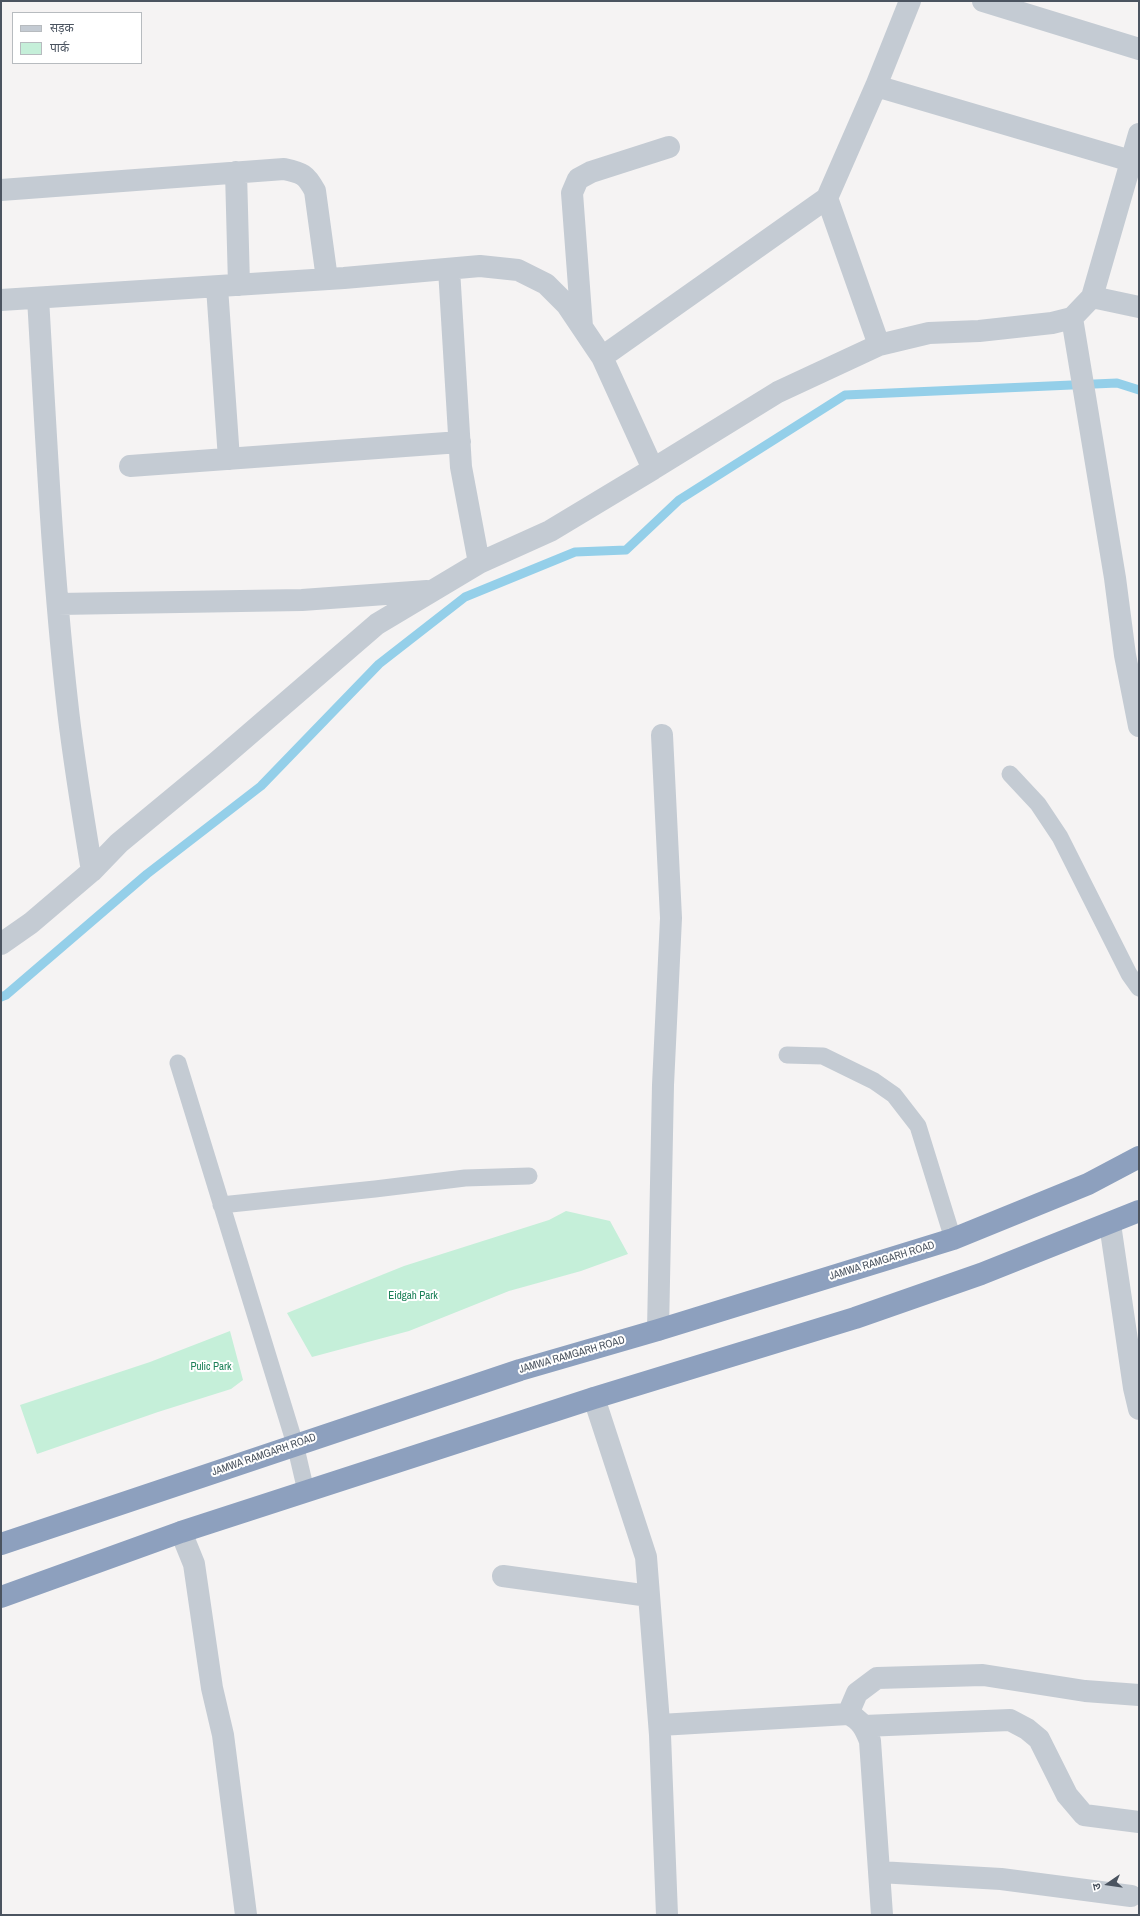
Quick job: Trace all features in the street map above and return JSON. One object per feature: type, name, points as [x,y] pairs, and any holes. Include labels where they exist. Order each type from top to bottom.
[{"type":"highway","name":"JAMWA RAMGARH ROAD","points":[[1,1544],[295,1444],[520,1370],[658,1330],[953,1239],[1088,1184],[1139,1157]]},
{"type":"highway","points":[[1,1597],[181,1532],[306,1491],[594,1398],[855,1318],[981,1274],[1110,1224],[1139,1211]]},
{"type":"street","points":[[602,357],[827,198],[876,86],[910,1]]},
{"type":"street","points":[[983,1],[1139,49]]},
{"type":"street","points":[[876,86],[1131,161]]},
{"type":"street","points":[[1139,134],[1092,297],[1074,329],[1115,578],[1125,656],[1139,726]]},
{"type":"street","points":[[582,328],[572,193],[578,179],[591,172],[669,147]]},
{"type":"street","points":[[1,190],[284,169],[297,172],[308,178],[315,191],[326,280]]},
{"type":"street","points":[[236,172],[238,285]]},
{"type":"street","points":[[827,198],[879,345]]},
{"type":"street","points":[[1,300],[326,280],[480,266],[518,270],[546,284],[567,305],[602,357],[653,469]]},
{"type":"street","points":[[449,269],[461,467],[479,563]]},
{"type":"street","points":[[217,287],[228,459]]},
{"type":"street","points":[[1092,297],[1139,307]]},
{"type":"street","points":[[38,298],[50,511],[67,701],[75,766],[92,871]]},
{"type":"street","points":[[1,944],[31,923],[92,871],[119,843],[218,762],[377,624],[479,563],[550,531],[778,392],[879,345],[929,333],[979,331],[1044,324],[1074,329]]},
{"type":"street","points":[[130,466],[460,442]]},
{"type":"street","points":[[58,604],[302,600],[431,591]]},
{"type":"street","points":[[658,1330],[663,1085],[671,918],[662,735]]},
{"type":"street","points":[[1110,1224],[1134,1388],[1139,1409]]},
{"type":"street","points":[[594,1398],[646,1557],[660,1725],[667,1915]]},
{"type":"street","points":[[181,1532],[194,1564],[212,1688],[224,1735],[246,1915]]},
{"type":"street","points":[[503,1576],[649,1596]]},
{"type":"street","points":[[882,1915],[870,1740],[856,1720],[857,1693],[877,1678],[983,1676],[1085,1691],[1139,1695]]},
{"type":"street","points":[[660,1725],[856,1720],[1010,1720],[1027,1729],[1039,1739],[1067,1794],[1084,1815],[1139,1822]]},
{"type":"street","points":[[879,1872],[1001,1878],[1131,1896]]},
{"type":"lane","points":[[1010,774],[1038,804],[1060,837],[1129,974],[1139,988]]},
{"type":"lane","points":[[787,1055],[823,1056],[867,1078],[894,1095],[918,1126],[953,1239]]},
{"type":"lane","points":[[178,1063],[295,1444],[306,1491]]},
{"type":"lane","points":[[222,1205],[465,1178],[529,1176]]},
{"type":"green space","name":"Eidgah Park","points":[[566,1211],[610,1221],[628,1254],[581,1271],[509,1291],[409,1331],[312,1357],[287,1313],[404,1266],[549,1220]]},
{"type":"green space","name":"Pulic Park","points":[[230,1331],[243,1380],[231,1389],[158,1412],[37,1454],[20,1405],[150,1362]]},
{"type":"waterway","points":[[1,997],[6,995],[147,874],[261,786],[379,664],[465,597],[575,552],[626,550],[679,500],[845,395],[1117,383],[1139,390]]}]
